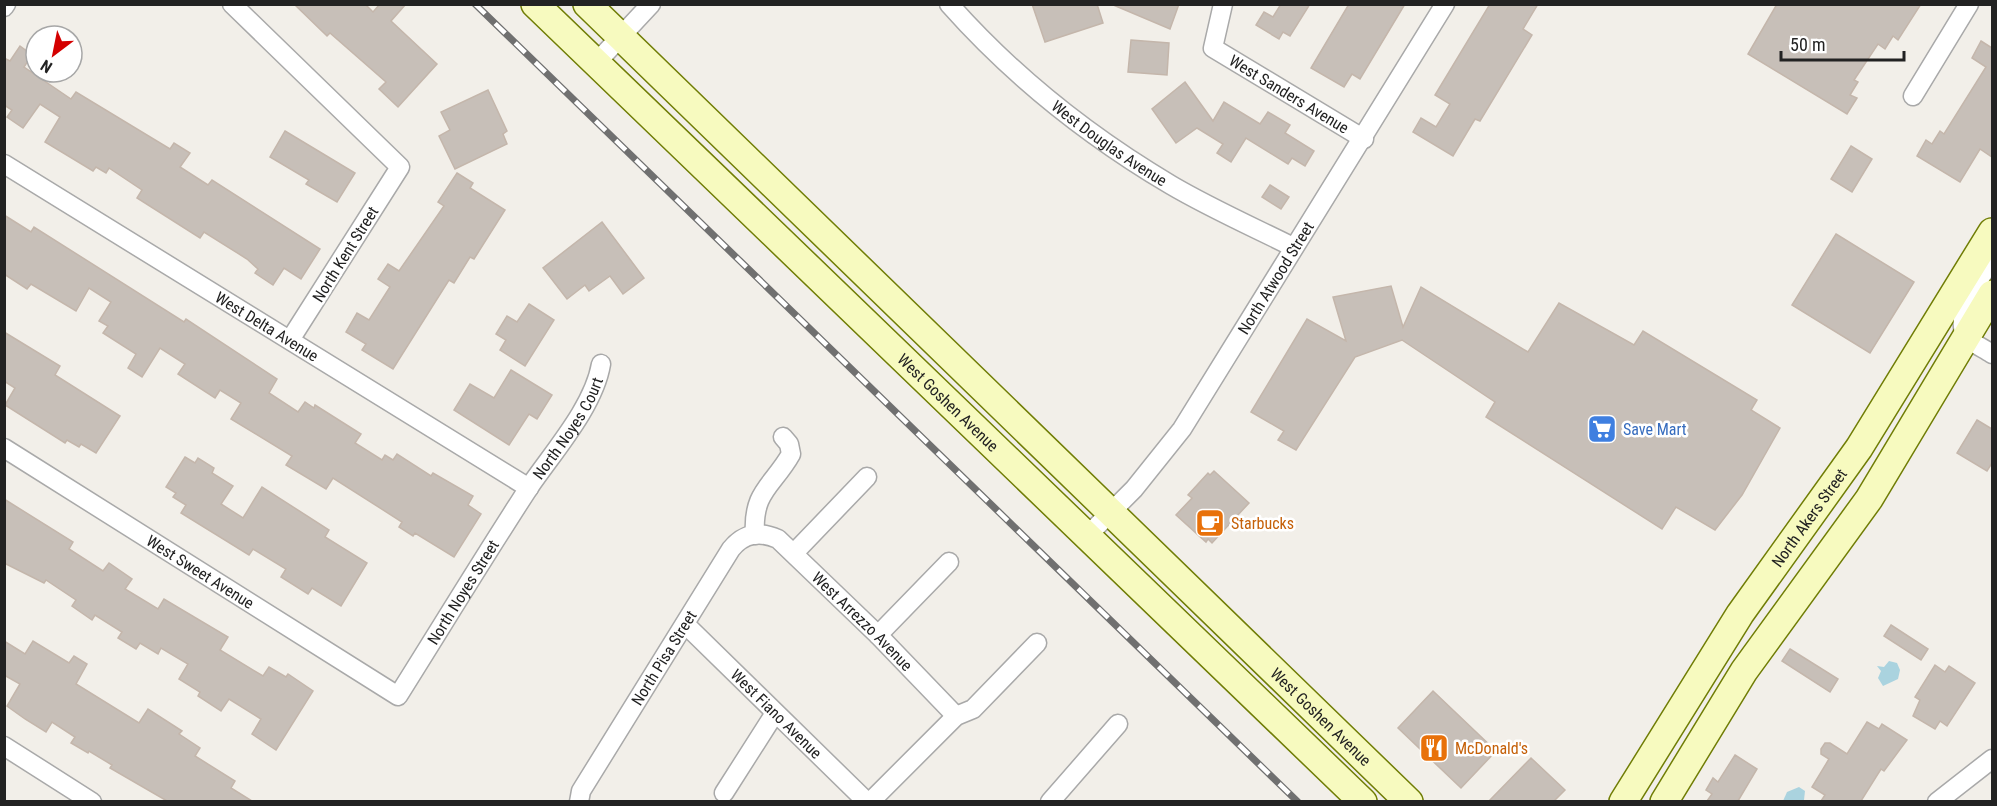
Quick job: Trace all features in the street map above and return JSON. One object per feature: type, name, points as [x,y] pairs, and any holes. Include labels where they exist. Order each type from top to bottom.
[{"type":"main road","name":"West Goshen Avenue","points":[[535,4],[1363,801]]},
{"type":"main road","name":"West Goshen Avenue","points":[[587,4],[1409,801]]},
{"type":"main road","name":"North Akers Street","points":[[1623,801],[1740,614],[1859,448],[1992,232]]},
{"type":"main road","points":[[1664,801],[1744,670],[1869,499],[1992,294]]},
{"type":"main road","points":[[1148,594],[1172,599],[1282,704],[1304,718],[1323,717]]},
{"type":"street","name":"North Kent Street","points":[[232,4],[400,167],[290,340]]},
{"type":"street","points":[[596,63],[651,4]]},
{"type":"street","name":"West Douglas Avenue","points":[[949,4],[976,35],[1079,124],[1171,185],[1293,247]]},
{"type":"street","name":"West Sanders Avenue","points":[[1222,4],[1213,48],[1364,139]]},
{"type":"street","name":"North Atwood Street","points":[[1087,536],[1161,458],[1182,429],[1293,247],[1364,139],[1445,4]]},
{"type":"street","points":[[1913,96],[1969,4]]},
{"type":"street","name":"West Delta Avenue","points":[[4,164],[529,488]]},
{"type":"street","points":[[1992,258],[1963,313],[1962,324],[1967,338],[1992,354]]},
{"type":"street","name":"North Noyes Court","points":[[529,488],[587,402],[599,375],[601,364]]},
{"type":"street","points":[[761,534],[756,512],[759,499],[769,481],[791,454],[789,444],[783,436]]},
{"type":"street","name":"West Sweet Avenue","points":[[4,448],[398,696]]},
{"type":"street","points":[[794,553],[867,477]]},
{"type":"street","name":"North Noyes Street","points":[[398,696],[529,488]]},
{"type":"street","name":"West Arrezzo Avenue","points":[[761,534],[778,539],[794,553],[956,716]]},
{"type":"street","name":"North Pisa Street","points":[[579,801],[581,791],[731,549],[745,537],[761,534]]},
{"type":"street","points":[[878,635],[949,561]]},
{"type":"street","name":"West Fiano Avenue","points":[[685,624],[868,801]]},
{"type":"street","points":[[868,801],[956,716],[973,709],[1037,643]]},
{"type":"street","points":[[724,793],[775,713]]},
{"type":"street","points":[[1050,801],[1118,724]]},
{"type":"street","points":[[4,746],[92,801]]},
{"type":"street","points":[[1937,801],[1992,759]]},
{"type":"water","points":[[1889,661],[1897,663],[1900,670],[1898,679],[1883,686],[1878,678],[1881,671],[1877,666],[1884,667]]},
{"type":"water","points":[[1799,787],[1805,791],[1804,800],[1783,801],[1787,792]]},
{"type":"building","points":[[294,4],[365,4],[373,12],[380,4],[406,4],[391,21],[437,64],[398,107],[379,89],[386,82],[330,33],[327,36]]},
{"type":"building","points":[[1032,4],[1097,4],[1103,23],[1045,42]]},
{"type":"building","points":[[1111,4],[1179,4],[1170,29]]},
{"type":"building","points":[[1281,4],[1310,4],[1290,36],[1283,32],[1279,39],[1256,25],[1264,12],[1273,17]]},
{"type":"building","points":[[1349,4],[1405,4],[1360,79],[1352,74],[1344,87],[1311,68]]},
{"type":"building","points":[[1490,4],[1538,4],[1523,29],[1532,35],[1480,121],[1475,119],[1453,156],[1413,132],[1421,118],[1436,127],[1450,104],[1435,95]]},
{"type":"building","points":[[1777,4],[1921,4],[1898,40],[1893,36],[1885,49],[1878,44],[1854,80],[1858,82],[1850,95],[1857,98],[1847,114],[1748,54]]},
{"type":"building","points":[[1131,40],[1169,43],[1167,75],[1128,72]]},
{"type":"building","points":[[1981,41],[1992,48],[1992,157],[1980,149],[1960,182],[1917,156],[1926,140],[1932,144],[1940,131],[1944,134],[1986,67],[1972,58]]},
{"type":"building","points":[[20,46],[24,49],[24,84],[49,84],[71,99],[76,92],[170,149],[174,143],[190,153],[180,167],[208,185],[212,180],[320,249],[301,279],[284,268],[273,285],[255,273],[258,269],[247,259],[204,232],[200,238],[137,198],[142,190],[109,168],[106,173],[96,167],[93,171],[45,142],[60,117],[40,104],[23,128],[7,117],[12,110],[4,105],[4,58],[10,61]]},
{"type":"building","points":[[1185,82],[1213,121],[1224,102],[1260,124],[1268,112],[1290,125],[1285,133],[1314,151],[1305,166],[1292,158],[1288,164],[1246,138],[1231,162],[1217,153],[1223,144],[1197,128],[1176,143],[1152,109]]},
{"type":"building","points":[[488,90],[507,131],[503,134],[507,144],[455,169],[439,136],[450,130],[441,112]]},
{"type":"building","points":[[285,131],[355,173],[337,202],[306,184],[309,180],[270,157]]},
{"type":"building","points":[[1851,146],[1872,159],[1852,192],[1831,179]]},
{"type":"building","points":[[457,173],[473,183],[470,188],[505,210],[474,259],[470,257],[454,283],[449,280],[393,369],[362,350],[366,344],[346,332],[357,313],[369,320],[390,287],[378,279],[388,264],[399,271],[444,206],[438,202]]},
{"type":"building","points":[[1270,185],[1289,197],[1281,209],[1262,197]]},
{"type":"building","points":[[4,215],[31,232],[34,227],[184,322],[186,319],[277,379],[269,393],[298,412],[305,402],[314,408],[315,405],[361,434],[355,443],[382,460],[385,455],[393,460],[397,454],[431,476],[433,473],[473,496],[468,505],[481,514],[454,557],[415,533],[413,536],[399,527],[402,522],[333,478],[326,489],[286,465],[292,456],[231,419],[241,403],[220,390],[215,398],[178,374],[185,364],[160,348],[142,377],[128,368],[136,354],[103,333],[108,326],[99,321],[111,302],[89,288],[76,311],[31,284],[27,289],[4,274]]},
{"type":"building","points":[[602,222],[644,278],[623,294],[610,276],[589,291],[585,285],[567,299],[543,268]]},
{"type":"building","points":[[1836,234],[1914,282],[1870,353],[1792,305]]},
{"type":"building","points":[[1391,286],[1403,327],[1421,287],[1528,352],[1559,303],[1634,345],[1643,331],[1757,400],[1751,410],[1780,428],[1742,495],[1715,530],[1676,507],[1662,529],[1486,417],[1495,402],[1402,340],[1355,357],[1296,450],[1278,440],[1284,431],[1251,412],[1307,319],[1346,341],[1333,297]]},
{"type":"building","points":[[529,304],[554,320],[525,366],[500,350],[506,340],[496,334],[507,316],[517,322]]},
{"type":"building","points":[[4,332],[60,366],[55,375],[120,416],[96,453],[81,444],[79,447],[67,440],[65,443],[5,405],[15,388],[4,381]]},
{"type":"building","points":[[511,370],[552,395],[537,419],[529,414],[509,445],[454,410],[470,384],[494,398]]},
{"type":"building","points":[[1977,420],[1992,429],[1992,463],[1987,471],[1957,453]]},
{"type":"building","points":[[185,457],[195,463],[198,458],[214,468],[212,473],[233,486],[221,504],[243,518],[262,487],[329,530],[325,537],[367,563],[341,606],[312,588],[308,594],[281,577],[286,569],[253,549],[249,555],[181,513],[186,505],[173,497],[176,493],[166,487]]},
{"type":"building","points":[[1214,471],[1249,503],[1212,543],[1208,539],[1206,542],[1176,515],[1192,498],[1188,495],[1208,473],[1210,475]]},
{"type":"building","points":[[4,499],[73,542],[69,549],[103,571],[109,563],[132,579],[125,589],[158,609],[164,599],[228,637],[220,650],[263,676],[269,667],[286,677],[288,674],[313,691],[276,750],[252,734],[261,719],[229,699],[221,711],[198,696],[200,692],[179,679],[188,664],[161,648],[158,654],[140,643],[136,649],[118,638],[122,632],[95,615],[92,620],[72,606],[76,600],[46,580],[44,583],[4,563]]},
{"type":"building","points":[[1891,625],[1928,649],[1921,660],[1884,636]]},
{"type":"building","points":[[4,641],[25,654],[33,641],[69,663],[74,656],[87,664],[76,684],[139,723],[148,709],[182,731],[179,734],[200,748],[195,756],[235,781],[231,788],[252,801],[167,801],[110,768],[112,765],[89,751],[88,753],[71,743],[75,737],[52,722],[46,732],[25,719],[7,706],[20,684],[4,675]]},
{"type":"building","points":[[1790,649],[1838,679],[1830,692],[1782,661]]},
{"type":"building","points":[[1935,665],[1945,672],[1949,666],[1975,683],[1947,726],[1940,721],[1935,729],[1913,716],[1920,700],[1915,697]]},
{"type":"building","points":[[1433,691],[1496,751],[1461,788],[1398,728]]},
{"type":"building","points":[[1867,722],[1879,729],[1882,724],[1907,740],[1884,771],[1881,769],[1861,801],[1821,801],[1825,795],[1812,787],[1829,759],[1821,754],[1821,749],[1825,743],[1830,743],[1847,754]]},
{"type":"building","points":[[1735,755],[1757,769],[1738,801],[1707,801],[1712,794],[1706,790],[1713,778],[1718,782]]},
{"type":"building","points":[[1531,758],[1565,790],[1554,801],[1489,801]]},
{"type":"railway","points":[[475,4],[1298,802]]},
{"type":"place","name":"Save Mart","points":[[1602,429]]},
{"type":"place","name":"Starbucks","points":[[1210,523]]},
{"type":"place","name":"McDonald's","points":[[1434,748]]}]
